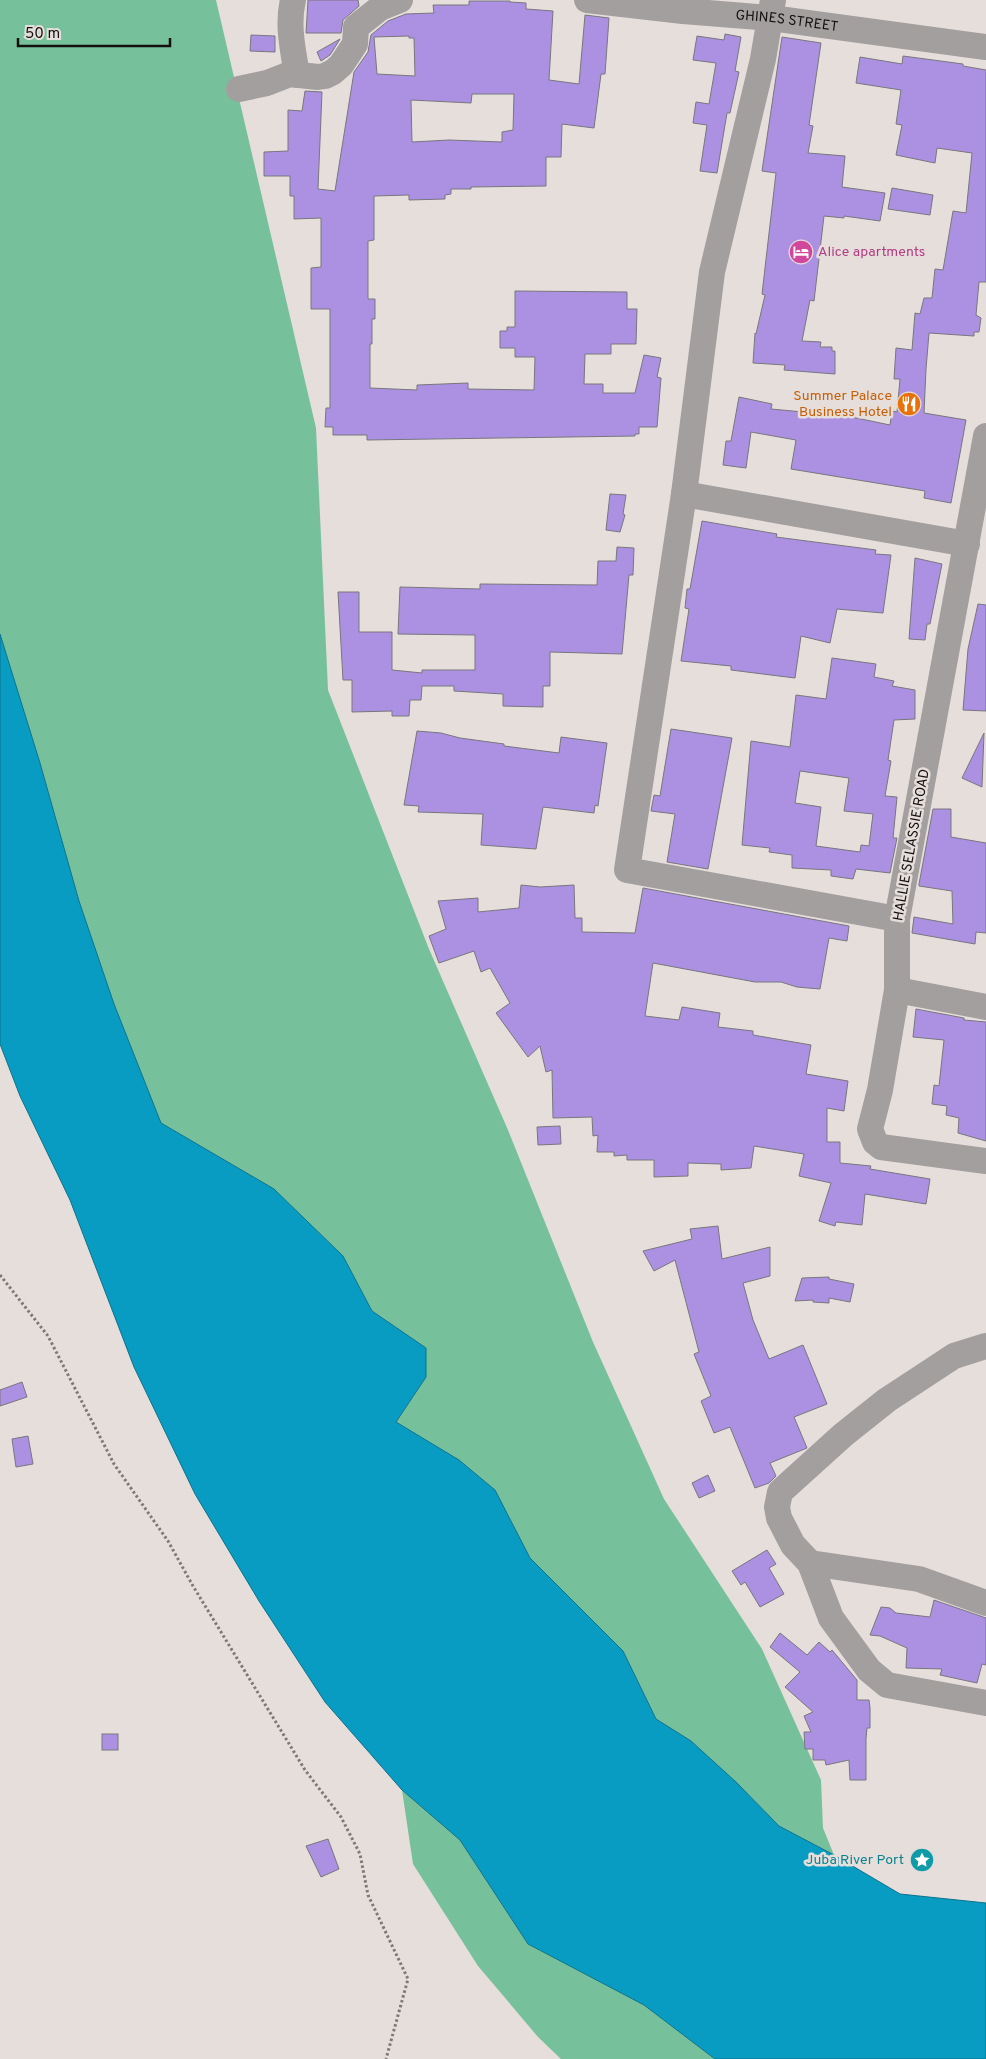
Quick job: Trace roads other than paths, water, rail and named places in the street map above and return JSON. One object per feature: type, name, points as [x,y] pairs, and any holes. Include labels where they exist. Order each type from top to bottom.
[{"type":"street","points":[[292,0],[290,32],[297,75]]},
{"type":"street","points":[[239,89],[267,83],[290,74],[318,77],[333,72],[341,65],[355,44],[356,27],[380,8],[400,0]]},
{"type":"street","name":"GHINES STREET","points":[[586,0],[683,11],[772,9],[986,48]]},
{"type":"street","points":[[772,9],[763,59],[712,272],[684,494],[627,870],[897,919]]},
{"type":"street","name":"HALLIE SELASSIE ROAD","points":[[986,436],[897,919],[897,990],[880,1090],[870,1122],[871,1136],[881,1147],[986,1161]]},
{"type":"street","points":[[684,494],[967,544]]},
{"type":"street","points":[[897,990],[986,1007]]},
{"type":"street","points":[[986,1346],[954,1356],[887,1400],[843,1435],[780,1492],[777,1507],[779,1518],[793,1545],[810,1563],[831,1618],[869,1670],[887,1685],[986,1703]]},
{"type":"street","points":[[810,1563],[919,1579],[986,1603]]},
{"type":"water","points":[[0,634],[40,763],[79,901],[114,1004],[161,1123],[274,1189],[343,1256],[372,1311],[426,1348],[426,1377],[396,1422],[459,1460],[495,1490],[530,1558],[623,1651],[656,1719],[691,1741],[736,1782],[779,1826],[834,1855],[900,1894],[986,1903],[986,2059],[715,2059],[644,2005],[528,1944],[460,1840],[402,1790],[325,1702],[259,1601],[195,1494],[134,1367],[70,1200],[20,1096],[0,1044]]},
{"type":"place","name":"Alice apartments","points":[[801,252]]},
{"type":"place","name":"Summer Palace Business Hotel","points":[[909,404]]},
{"type":"place","name":"Juba River Port","points":[[922,1860]]}]
